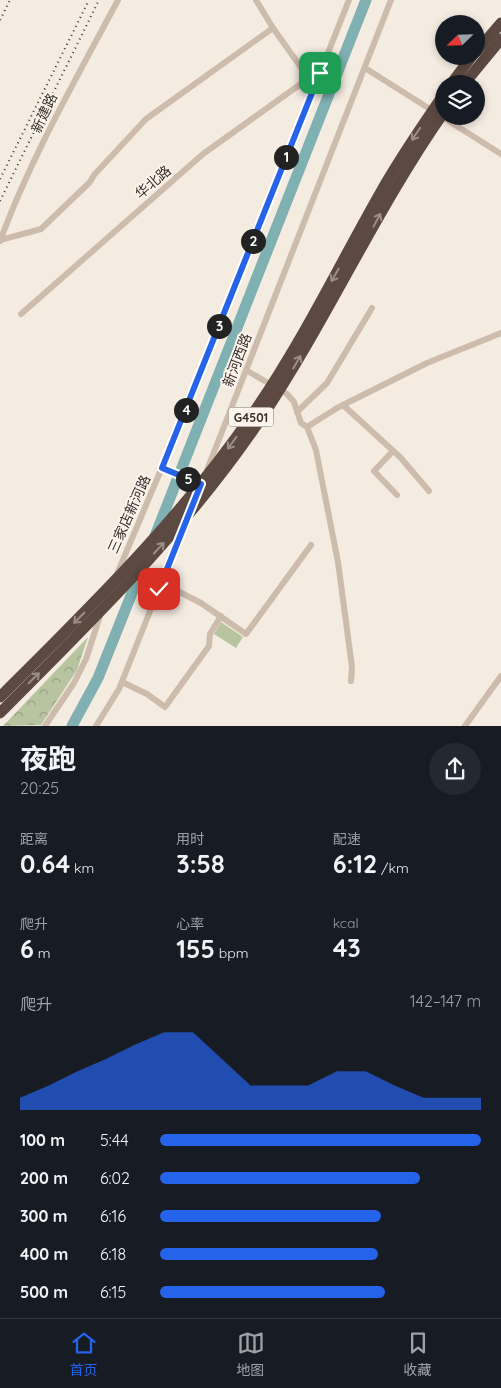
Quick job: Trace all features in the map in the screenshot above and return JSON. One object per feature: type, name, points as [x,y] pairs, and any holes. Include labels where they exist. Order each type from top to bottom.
[{"type":"highway","points":[[485,42],[501,23]]},
{"type":"highway","points":[[471,75],[501,39]]},
{"type":"highway","name":"G4501","points":[[0,697],[94,604],[155,538],[225,453],[281,370],[386,183],[435,108]]},
{"type":"highway","name":"G4501","points":[[0,713],[162,546],[197,506],[233,459],[289,375],[395,188],[436,125]]},
{"type":"street","name":"新建路","points":[[0,240],[12,206],[70,88],[118,0]]},
{"type":"street","points":[[256,0],[273,28],[315,85]]},
{"type":"street","name":"三家店新河路","points":[[45,726],[74,683],[86,659],[97,624],[162,468],[349,0]]},
{"type":"street","name":"新河西路","points":[[96,726],[122,682],[392,0]]},
{"type":"street","points":[[0,240],[41,228],[90,182],[94,175],[146,118],[273,28]]},
{"type":"street","points":[[365,68],[501,154]]},
{"type":"street","name":"华北路","points":[[21,314],[202,154],[308,78]]},
{"type":"street","points":[[297,412],[327,383],[372,308]]},
{"type":"street","points":[[307,427],[343,405],[428,363],[501,333]]},
{"type":"street","points":[[246,370],[286,394],[294,402],[301,422],[307,427],[316,450],[338,562],[352,667],[351,681]]},
{"type":"street","points":[[343,405],[393,450],[429,490]]},
{"type":"street","points":[[393,450],[374,471],[397,495]]},
{"type":"street","points":[[162,468],[201,484]]},
{"type":"street","points":[[162,583],[201,603],[246,634],[311,545]]},
{"type":"street","points":[[122,682],[147,694],[165,707],[209,646],[210,634],[221,616]]},
{"type":"street","points":[[466,726],[501,676]]},
{"type":"green space","points":[[221,622],[243,637],[236,648],[214,634]]},
{"type":"green space","points":[[88,637],[77,670],[41,725],[3,726]]},
{"type":"waterway","points":[[155,536],[366,0]]},
{"type":"waterway","points":[[72,726],[98,678],[142,568]]},
{"type":"railway","points":[[0,20],[10,0]]},
{"type":"railway","points":[[0,179],[89,0]]},
{"type":"railway","points":[[0,201],[99,0]]},
{"type":"route","points":[[159,589],[201,484],[162,468],[320,73]]}]
